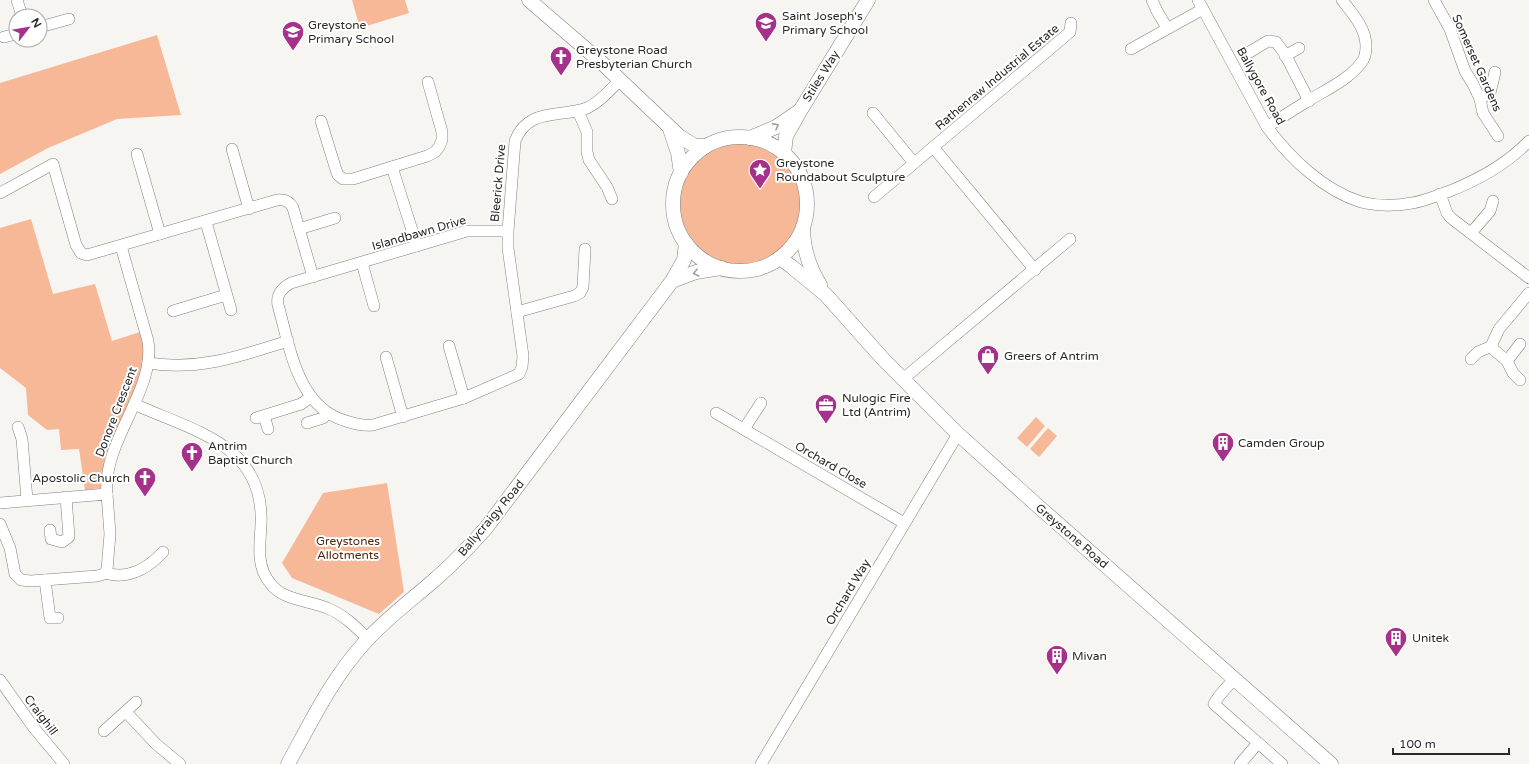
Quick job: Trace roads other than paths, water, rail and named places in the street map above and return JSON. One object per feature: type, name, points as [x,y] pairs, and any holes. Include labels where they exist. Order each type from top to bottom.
[{"type":"main road","points":[[529,0],[601,62],[670,128],[695,146],[706,146]]},
{"type":"main road","name":"Stiles Way","points":[[784,153],[786,136],[868,0]]},
{"type":"main road","name":"Stiles Way","points":[[750,138],[776,127],[800,111]]},
{"type":"main road","points":[[670,128],[678,153],[681,173]]},
{"type":"main road","points":[[727,138],[750,138],[768,143],[784,153],[795,166],[802,180],[806,195],[803,227],[793,244],[780,258],[754,269],[737,271],[720,268],[707,262],[686,244],[678,230],[674,214],[674,193],[681,173],[691,158],[706,146],[727,138]]},
{"type":"main road","name":"Greystone Road","points":[[803,227],[803,242],[812,273],[826,295]]},
{"type":"main road","name":"Ballycraigy Road","points":[[288,764],[332,684],[342,669],[368,639],[396,612],[453,564],[486,528],[672,281],[684,260],[686,244]]},
{"type":"main road","name":"Greystone Road","points":[[780,258],[792,266],[826,295],[903,379],[958,434],[1039,508],[1331,764]]},
{"type":"main road","points":[[672,281],[696,272],[720,268]]},
{"type":"street","points":[[1152,0],[1167,28]]},
{"type":"street","points":[[1267,127],[1337,84],[1363,62],[1366,45],[1362,30],[1342,0]]},
{"type":"street","name":"Somerset Gardens","points":[[1434,0],[1450,29],[1465,71],[1480,99],[1483,113],[1498,136]]},
{"type":"street","points":[[1137,50],[1201,4]]},
{"type":"street","name":"Ballygore Road","points":[[1201,4],[1267,127],[1282,146],[1312,174],[1330,187],[1352,198],[1370,204],[1392,205],[1414,203],[1465,185],[1491,172],[1505,163],[1529,140]]},
{"type":"street","points":[[48,25],[69,19]]},
{"type":"street","name":"Rathenraw Industrial Estate","points":[[874,197],[1070,32],[1071,23]]},
{"type":"street","points":[[4,37],[8,36]]},
{"type":"street","points":[[1248,52],[1268,41],[1273,40],[1276,42],[1309,101]]},
{"type":"street","points":[[1285,56],[1299,48]]},
{"type":"street","points":[[1480,99],[1490,93],[1495,72]]},
{"type":"street","name":"Bleerick Drive","points":[[508,231],[512,157],[518,134],[528,122],[539,117],[578,111],[596,103],[620,80]]},
{"type":"street","points":[[321,121],[336,170],[342,179],[350,179],[431,154],[437,151],[441,144],[442,138],[441,126],[428,82]]},
{"type":"street","points":[[578,111],[587,132],[587,152],[589,160],[607,187],[612,199]]},
{"type":"street","points":[[873,113],[914,163]]},
{"type":"street","name":"Rathenraw Industrial Estate","points":[[933,147],[1035,270]]},
{"type":"street","points":[[232,149],[249,209]]},
{"type":"street","points":[[137,154],[160,234]]},
{"type":"street","points":[[0,193],[53,164],[76,245],[82,254],[88,255],[206,222],[277,200],[286,201],[293,208],[313,277]]},
{"type":"street","points":[[392,167],[418,246]]},
{"type":"street","points":[[1440,194],[1449,217],[1529,278]]},
{"type":"street","points":[[1471,233],[1490,211],[1493,201]]},
{"type":"street","points":[[299,229],[335,218]]},
{"type":"street","points":[[206,222],[231,310]]},
{"type":"street","points":[[288,341],[299,376],[310,397],[327,413],[341,420],[365,425],[377,424],[464,398],[515,376],[520,371],[523,356],[508,248],[508,231]]},
{"type":"street","name":"Islandbawn Drive","points":[[288,341],[277,300],[282,289],[291,283],[467,232],[508,231]]},
{"type":"street","points":[[903,379],[1035,270],[1070,239]]},
{"type":"street","name":"Donore Crescent","points":[[105,573],[108,562],[110,534],[106,478],[116,443],[134,404],[150,355],[148,341],[121,246]]},
{"type":"street","points":[[517,312],[575,296],[580,292],[583,286],[585,249]]},
{"type":"street","name":"Islandbawn Drive","points":[[362,263],[374,306]]},
{"type":"street","points":[[1520,380],[1513,373],[1507,361],[1496,353],[1492,346],[1492,341],[1498,329],[1529,293]]},
{"type":"street","points":[[174,311],[226,295]]},
{"type":"street","name":"Donore Crescent","points":[[148,363],[170,365],[215,362],[232,359],[288,341]]},
{"type":"street","points":[[1507,361],[1520,344]]},
{"type":"street","points":[[449,346],[464,398]]},
{"type":"street","points":[[1471,359],[1478,352],[1492,346]]},
{"type":"street","points":[[386,358],[403,416]]},
{"type":"street","points":[[268,429],[260,417],[301,404],[310,397]]},
{"type":"street","points":[[744,429],[761,403]]},
{"type":"street","points":[[134,404],[218,441],[238,458],[250,474],[258,492],[261,514],[259,558],[263,572],[269,583],[277,591],[288,597],[323,606],[335,612],[353,624],[368,639]]},
{"type":"street","points":[[306,423],[323,418],[327,413]]},
{"type":"street","name":"Orchard Close","points":[[716,413],[904,523]]},
{"type":"street","points":[[18,428],[22,439],[28,500]]},
{"type":"street","name":"Orchard Way","points":[[761,764],[958,434]]},
{"type":"street","points":[[0,503],[107,494]]},
{"type":"street","points":[[50,530],[51,539],[62,542],[69,537],[66,497]]},
{"type":"street","points":[[0,524],[9,545],[16,577],[25,581],[97,576],[105,573],[126,574],[140,571],[163,552]]},
{"type":"street","points":[[45,580],[50,618],[58,618]]},
{"type":"street","points":[[1234,679],[1214,704],[1282,764]]},
{"type":"street","name":"Craighill","points":[[1,685],[64,764]]},
{"type":"street","points":[[104,731],[136,702]]},
{"type":"street","points":[[126,712],[156,744],[180,764]]},
{"type":"street","points":[[1240,764],[1258,743]]},
{"type":"place","name":"Saint Joseph's Primary School","points":[[766,42]]},
{"type":"place","name":"Greystone Primary School","points":[[293,52]]},
{"type":"place","name":"Greystone Road Presbyterian Church","points":[[561,76]]},
{"type":"place","name":"Greystone Roundabout Sculpture","points":[[760,190]]},
{"type":"place","name":"Greers of Antrim","points":[[988,376]]},
{"type":"place","name":"Nulogic Fire Ltd (Antrim)","points":[[826,424]]},
{"type":"place","name":"Camden Group","points":[[1223,462]]},
{"type":"place","name":"Antrim Baptist Church","points":[[192,472]]},
{"type":"place","name":"Apostolic Church","points":[[145,498]]},
{"type":"place","name":"Unitek","points":[[1396,658]]},
{"type":"place","name":"Mivan","points":[[1057,676]]},
{"type":"park label","name":"Greystones Allotments","points":[[348,548]]}]
